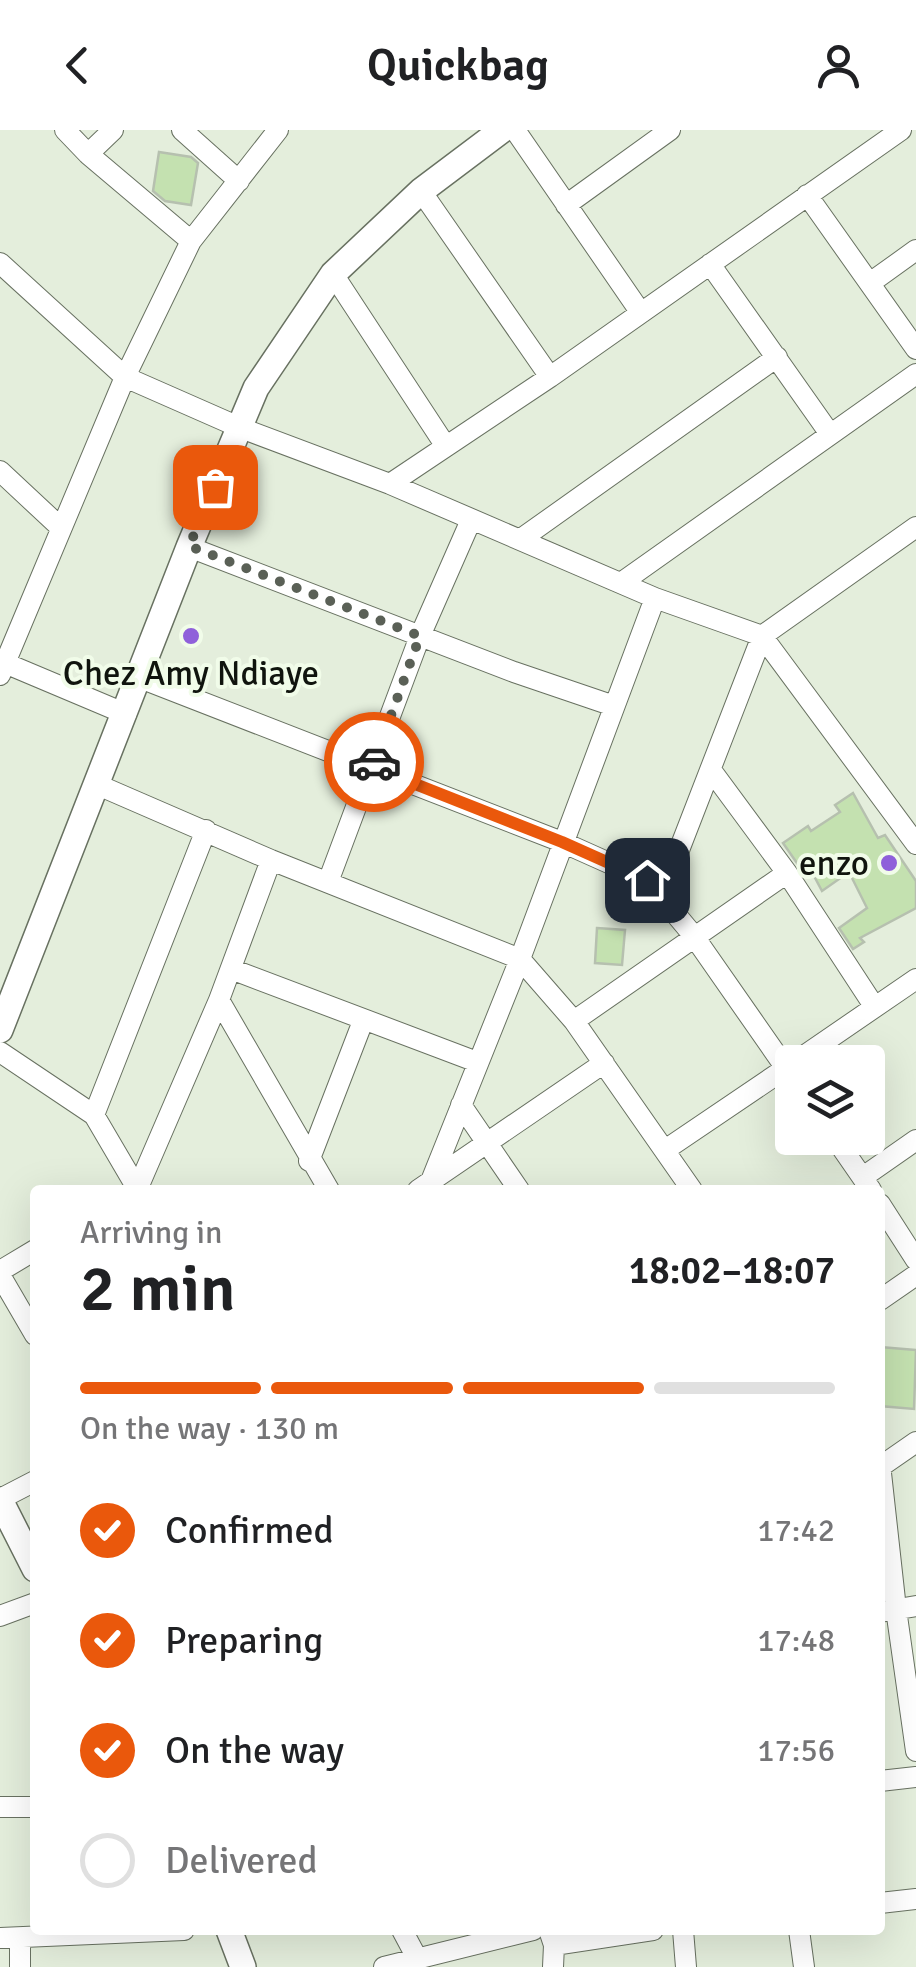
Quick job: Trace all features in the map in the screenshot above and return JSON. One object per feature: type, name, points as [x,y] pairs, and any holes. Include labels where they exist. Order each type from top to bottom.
[{"type":"main road","points":[[0,1030],[189,546],[256,388],[333,274],[421,191],[502,130]]},
{"type":"main road","points":[[0,1500],[30,1559]]},
{"type":"main road","points":[[230,1935],[243,1967]]},
{"type":"street","points":[[65,130],[191,241]]},
{"type":"street","points":[[88,154],[113,130]]},
{"type":"street","points":[[182,130],[239,181]]},
{"type":"street","points":[[126,714],[2,666],[125,377],[191,241],[278,130]]},
{"type":"street","points":[[515,130],[641,312]]},
{"type":"street","points":[[566,204],[670,130]]},
{"type":"street","points":[[390,484],[710,264],[806,195],[875,138],[901,130]]},
{"type":"street","points":[[421,191],[550,377]]},
{"type":"street","points":[[806,195],[916,349]]},
{"type":"street","points":[[870,283],[916,250]]},
{"type":"street","points":[[0,263],[125,377],[241,428],[390,484],[655,598],[762,636],[916,844]]},
{"type":"street","points":[[710,264],[830,434]]},
{"type":"street","points":[[333,274],[446,446]]},
{"type":"street","points":[[521,539],[778,357]]},
{"type":"street","points":[[621,583],[916,374]]},
{"type":"street","points":[[0,471],[61,528]]},
{"type":"street","points":[[328,882],[420,636],[471,520]]},
{"type":"street","points":[[662,894],[762,636],[916,527]]},
{"type":"street","points":[[189,546],[614,706]]},
{"type":"street","points":[[424,1185],[520,958],[655,598]]},
{"type":"street","points":[[140,678],[562,842],[647,880],[662,894],[775,1046]]},
{"type":"street","points":[[711,770],[787,873],[874,1006]]},
{"type":"street","points":[[98,785],[271,860],[520,958],[574,1021],[689,1185]]},
{"type":"street","points":[[94,1115],[206,830]]},
{"type":"street","points":[[140,1185],[231,968],[271,860]]},
{"type":"street","points":[[574,1021],[787,873]]},
{"type":"street","points":[[231,968],[477,1062]]},
{"type":"street","points":[[822,1045],[916,979]]},
{"type":"street","points":[[218,1000],[326,1185]]},
{"type":"street","points":[[310,1160],[363,1021]]},
{"type":"street","points":[[0,1052],[94,1115],[135,1185]]},
{"type":"street","points":[[424,1185],[604,1063]]},
{"type":"street","points":[[665,1150],[775,1078]]},
{"type":"street","points":[[461,1105],[516,1185]]},
{"type":"street","points":[[847,1155],[867,1184],[916,1140]]},
{"type":"street","points":[[885,1212],[916,1260]]},
{"type":"street","points":[[30,1253],[0,1273],[30,1327]]},
{"type":"street","points":[[885,1297],[916,1275]]},
{"type":"street","points":[[885,1462],[916,1442]]},
{"type":"street","points":[[0,1500],[30,1483]]},
{"type":"street","points":[[885,1507],[916,1751]]},
{"type":"street","points":[[0,1616],[30,1605]]},
{"type":"street","points":[[885,1781],[916,1777]]},
{"type":"street","points":[[0,1807],[30,1807]]},
{"type":"street","points":[[885,1902],[916,1899]]},
{"type":"street","points":[[20,1967],[10,1938],[75,1935]]},
{"type":"street","points":[[405,1935],[418,1960]]},
{"type":"street","points":[[384,1967],[514,1935]]},
{"type":"street","points":[[554,1967],[552,1938],[590,1935]]},
{"type":"street","points":[[683,1935],[686,1967]]},
{"type":"street","points":[[800,1935],[804,1967]]},
{"type":"building","points":[[159,152],[191,157],[198,163],[191,205],[165,201],[153,191]]},
{"type":"building","points":[[853,793],[878,838],[885,835],[916,881],[916,908],[860,938],[864,942],[853,949],[839,928],[867,908],[849,872],[822,891],[806,861],[799,866],[783,843],[840,812],[835,805]]},
{"type":"building","points":[[597,928],[625,930],[622,965],[595,963]]},
{"type":"building","points":[[885,1347],[916,1350],[914,1409],[885,1406]]},
{"type":"way so far","points":[[215,487],[189,546],[420,636],[374,762]]},
{"type":"place","name":"Chez Amy Ndiaye","points":[[191,636]]},
{"type":"place","name":"enzo","points":[[889,863]]},
{"type":"route","points":[[374,762],[372,767],[626,868],[647,880]]}]
